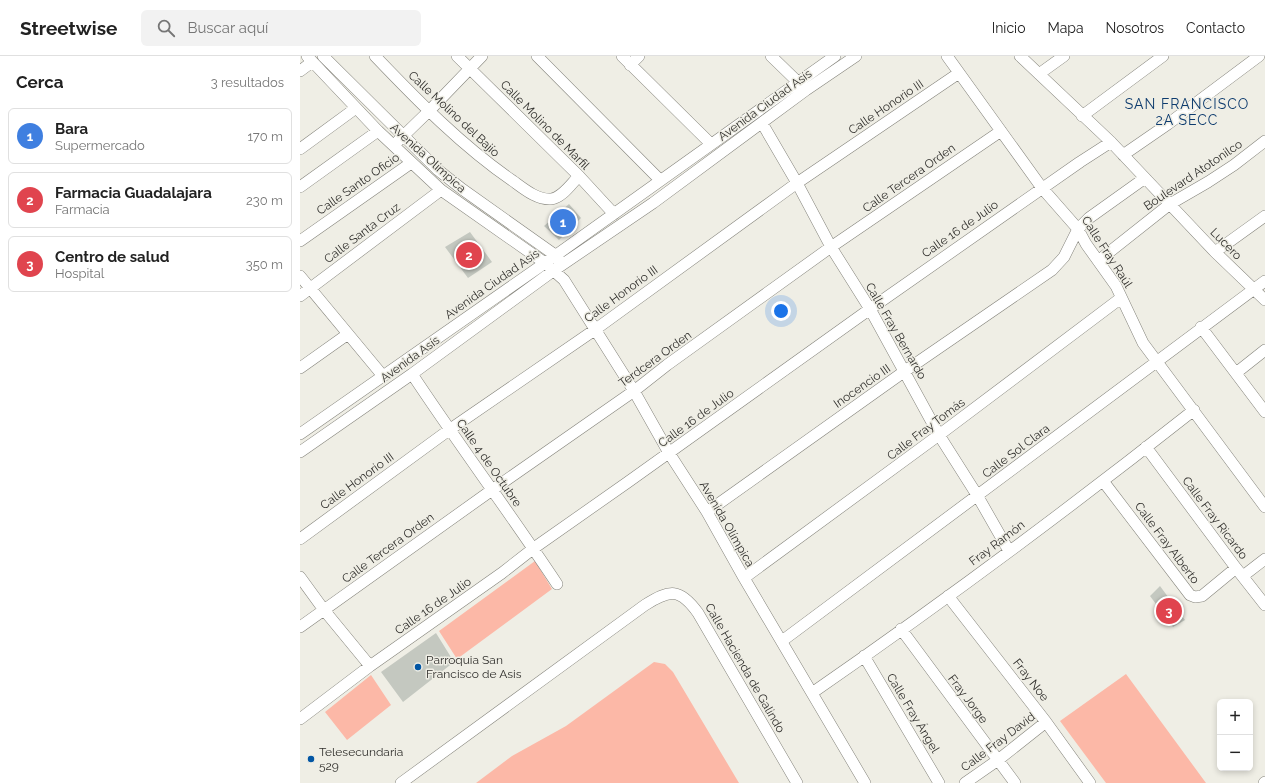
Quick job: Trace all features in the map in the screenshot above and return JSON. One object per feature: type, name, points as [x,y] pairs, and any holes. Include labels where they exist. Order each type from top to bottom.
[{"type":"street","name":"Avenida Olímpica","points":[[323,56],[438,170],[462,189],[555,255],[558,268],[564,280],[596,329],[634,391],[669,453],[707,512],[744,578],[865,783]]},
{"type":"street","name":"Calle Molino del Bajío","points":[[375,56],[429,111],[487,163],[538,198],[552,199],[559,196],[579,176]]},
{"type":"street","name":"Calle Molino de Marfil","points":[[457,56],[579,176],[614,214]]},
{"type":"street","points":[[393,145],[404,136],[482,56]]},
{"type":"street","points":[[537,56],[660,180]]},
{"type":"street","points":[[622,56],[711,144]]},
{"type":"street","points":[[630,65],[639,56]]},
{"type":"street","points":[[771,56],[806,90]]},
{"type":"street","name":"Avenida Ciudad Asís","points":[[300,434],[545,263],[835,56]]},
{"type":"street","name":"Avenida Ciudad Asís","points":[[558,268],[653,203],[806,90],[856,56]]},
{"type":"street","name":"Calle Fray Raúl","points":[[947,56],[1042,188],[1078,229],[1116,286],[1143,343],[1265,506]]},
{"type":"street","name":"Lucero","points":[[1020,56],[1111,142],[1215,252],[1265,300]]},
{"type":"street","points":[[1039,74],[1064,56]]},
{"type":"street","points":[[1082,116],[1163,56]]},
{"type":"street","points":[[1123,155],[1168,124],[1259,56]]},
{"type":"street","name":"Avenida Olímpica","points":[[309,59],[378,131],[441,190],[545,263],[558,268]]},
{"type":"street","points":[[300,71],[309,59]]},
{"type":"street","name":"Calle Honorio III","points":[[300,538],[449,430],[596,329],[797,183],[959,73]]},
{"type":"street","points":[[300,150],[356,108]]},
{"type":"street","name":"Calle Fray Bernardo","points":[[762,123],[797,183],[831,248],[870,309],[940,435],[978,496],[1009,551]]},
{"type":"street","points":[[300,187],[378,131]]},
{"type":"street","name":"Calle Tercera Orden","points":[[831,248],[1001,131]]},
{"type":"street","name":"Boulevard Atotonilco","points":[[1098,261],[1170,204],[1234,165],[1265,141]]},
{"type":"street","name":"Calle 16 de Julio","points":[[300,719],[370,666],[502,573],[534,548],[870,309],[1042,188],[1111,142]]},
{"type":"street","name":"Calle Santo Oficio","points":[[300,241],[411,163]]},
{"type":"street","name":"Boulevard Atotonilco","points":[[1078,229],[1089,218],[1145,178]]},
{"type":"street","name":"Calle Santa Cruz","points":[[300,296],[441,190]]},
{"type":"street","points":[[1215,252],[1265,216]]},
{"type":"street","name":"Inocencio III","points":[[707,512],[1052,270],[1064,257],[1078,229]]},
{"type":"street","name":"Terdcera Orden","points":[[492,490],[634,391],[831,248]]},
{"type":"street","name":"Avenida Asís","points":[[300,452],[412,374],[558,268]]},
{"type":"street","points":[[300,276],[383,376]]},
{"type":"street","name":"Calle Sol Clara","points":[[782,641],[978,496],[1253,288],[1265,281]]},
{"type":"street","name":"Calle Fray Tomás","points":[[744,578],[940,435],[1121,298]]},
{"type":"street","points":[[1201,327],[1265,412]]},
{"type":"street","points":[[300,368],[348,334]]},
{"type":"street","points":[[1236,373],[1265,350]]},
{"type":"street","name":"Calle 4 de Octubre","points":[[412,374],[449,430],[534,548],[557,584]]},
{"type":"street","name":"Fray Ramón","points":[[812,693],[1009,551],[1103,481],[1194,410]]},
{"type":"street","name":"Calle Fray Ricardo","points":[[1146,447],[1265,605]]},
{"type":"street","name":"Calle Fray Alberto","points":[[1103,481],[1190,595],[1195,597],[1202,596],[1240,572],[1265,559]]},
{"type":"street","name":"Calle Tercera Orden","points":[[300,627],[492,490]]},
{"type":"street","points":[[300,577],[324,610],[370,666]]},
{"type":"street","name":"Calle Hacienda de Galindo","points":[[401,783],[645,605],[666,594],[684,596],[695,608],[797,783]]},
{"type":"street","name":"Fray Noe","points":[[948,596],[1046,722],[1090,783]]},
{"type":"street","name":"Fray Jorge","points":[[901,630],[1014,783]]},
{"type":"street","name":"Calle Fray Ángel","points":[[864,656],[939,783]]},
{"type":"street","name":"Calle Fray David","points":[[965,783],[998,760],[1046,722]]},
{"type":"shaded area","points":[[535,561],[552,589],[457,659],[439,631]]},
{"type":"shaded area","points":[[654,662],[665,664],[673,672],[739,783],[476,783],[512,756],[566,726]]},
{"type":"shaded area","points":[[1126,674],[1206,783],[1106,783],[1060,721]]},
{"type":"shaded area","points":[[371,675],[391,705],[347,740],[325,712]]},
{"type":"building","points":[[569,204],[581,218],[559,240],[544,226]]},
{"type":"building","points":[[470,232],[492,262],[468,278],[445,247]]},
{"type":"building","points":[[1160,586],[1185,620],[1173,627],[1150,596]]},
{"type":"building","name":"Parroquia San Francisco de Asis","points":[[436,633],[454,662],[403,702],[381,672]]},
{"type":"place","name":"Bara","points":[[563,222]]},
{"type":"place","name":"Farmacia Guadalajara","points":[[469,255]]},
{"type":"place","name":"Centro de salud","points":[[1169,611]]},
{"type":"place","name":"Parroquia San Francisco de Asis","points":[[418,667]]},
{"type":"place","name":"Telesecundaria 529","points":[[311,759]]},
{"type":"district","name":"SAN FRANCISCO 2A SECC","points":[[1187,112]]}]
